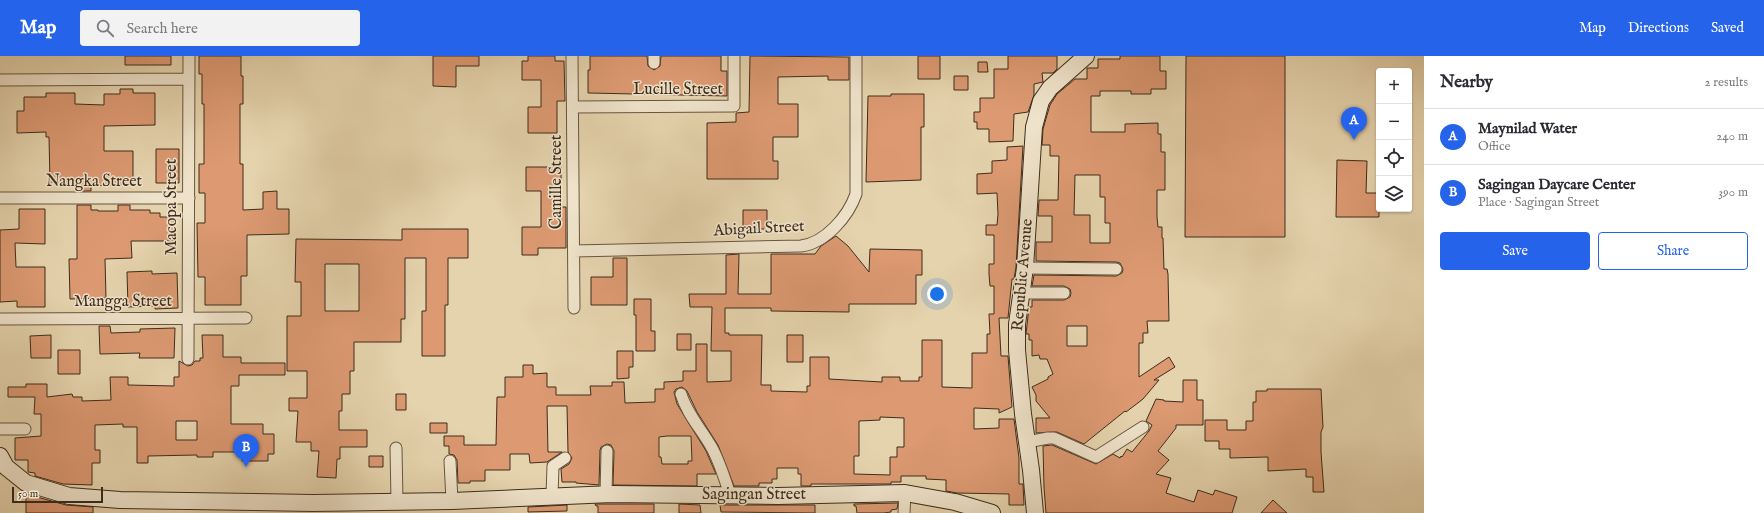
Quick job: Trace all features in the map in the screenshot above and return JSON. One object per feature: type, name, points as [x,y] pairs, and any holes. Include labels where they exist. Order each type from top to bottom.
[{"type":"main road","name":"Republic Avenue","points":[[1035,513],[1017,350],[1017,324],[1025,268],[1032,147],[1036,115],[1041,101],[1050,88],[1086,56]]},
{"type":"main road","name":"Sagingan Street","points":[[0,456],[6,467],[26,483],[69,496],[120,500],[312,503],[452,500],[606,494],[905,494],[955,502],[992,513]]},
{"type":"street","name":"Macopa Street","points":[[188,359],[189,56]]},
{"type":"street","name":"Camille Street","points":[[572,56],[574,308]]},
{"type":"street","name":"Lucille Street","points":[[573,107],[734,106],[734,56]]},
{"type":"street","name":"Abigail Street","points":[[574,251],[800,246],[816,242],[849,210],[856,194],[856,56]]},
{"type":"street","points":[[0,80],[189,79]]},
{"type":"street","name":"Nangka Street","points":[[0,198],[188,198]]},
{"type":"street","points":[[1025,268],[1116,269]]},
{"type":"street","points":[[1021,293],[1064,293]]},
{"type":"street","name":"Mangga Street","points":[[0,319],[246,318]]},
{"type":"street","points":[[681,394],[684,405],[712,448],[723,473],[730,495]]},
{"type":"street","points":[[1027,442],[1054,438],[1096,458],[1143,427]]},
{"type":"street","points":[[0,430],[25,429]]},
{"type":"street","points":[[396,448],[396,501]]},
{"type":"street","points":[[606,494],[607,451]]},
{"type":"street","points":[[552,496],[553,466],[565,458]]},
{"type":"street","points":[[450,461],[452,500]]},
{"type":"street","points":[[904,513],[905,494]]},
{"type":"building","points":[[125,56],[171,56],[171,65],[125,65]]},
{"type":"building","points":[[199,56],[241,56],[243,104],[240,104],[240,164],[243,164],[243,210],[263,209],[263,192],[277,191],[277,209],[289,209],[289,234],[247,235],[247,276],[241,276],[241,305],[205,305],[205,277],[198,277],[197,223],[205,223],[205,193],[199,193],[199,164],[204,164],[204,104],[202,104],[202,74],[199,74]]},
{"type":"building","points":[[433,56],[479,56],[479,66],[456,66],[456,87],[433,86]]},
{"type":"building","points":[[528,56],[555,56],[555,61],[564,61],[565,101],[557,101],[557,133],[528,133],[528,107],[541,107],[541,80],[522,80],[522,61],[528,61]]},
{"type":"building","points":[[590,56],[647,56],[648,66],[654,70],[660,66],[661,56],[721,56],[721,71],[727,71],[727,96],[588,93],[588,70],[590,70]]},
{"type":"building","points":[[750,56],[849,57],[849,80],[828,80],[828,76],[778,77],[778,104],[798,104],[798,137],[773,137],[773,161],[778,161],[778,179],[707,179],[707,123],[736,122],[736,113],[749,112]]},
{"type":"building","points":[[918,56],[940,56],[940,79],[918,79]]},
{"type":"building","points":[[1008,56],[1057,56],[1057,69],[1053,73],[1042,73],[1043,82],[1034,84],[1034,95],[1028,112],[1014,114],[1013,141],[989,142],[989,129],[977,129],[977,122],[974,122],[974,112],[980,112],[980,98],[994,98],[994,69],[1008,69]]},
{"type":"building","points":[[1120,56],[1160,56],[1160,71],[1166,71],[1166,89],[1151,89],[1151,94],[1131,94],[1131,91],[1100,91],[1100,96],[1091,96],[1091,132],[1125,132],[1125,124],[1158,123],[1158,134],[1161,134],[1161,152],[1165,152],[1165,190],[1157,190],[1157,217],[1158,227],[1162,227],[1164,269],[1167,269],[1168,274],[1169,321],[1147,321],[1148,333],[1143,333],[1143,343],[1139,343],[1139,377],[1169,357],[1175,367],[1154,380],[1159,380],[1143,399],[1126,412],[1125,411],[1084,444],[1057,432],[1036,433],[1036,418],[1050,418],[1036,401],[1036,395],[1032,387],[1048,379],[1048,377],[1053,374],[1047,359],[1040,359],[1039,355],[1032,356],[1032,340],[1029,340],[1029,334],[1026,334],[1029,307],[1032,307],[1032,300],[1064,300],[1070,297],[1071,293],[1070,289],[1064,286],[1032,286],[1034,275],[1116,276],[1122,273],[1123,269],[1120,263],[1116,262],[1036,261],[1036,242],[1052,242],[1052,216],[1038,216],[1039,200],[1058,200],[1059,156],[1050,156],[1050,145],[1042,145],[1043,129],[1050,105],[1057,94],[1075,79],[1087,79],[1087,68],[1098,68],[1098,59],[1120,59]],"holes":[[[1075,175],[1100,175],[1100,197],[1105,197],[1105,223],[1110,223],[1110,243],[1090,243],[1090,215],[1074,215]],[[1067,326],[1087,326],[1087,346],[1067,346]]]},
{"type":"building","points":[[1186,56],[1285,56],[1285,237],[1185,237]]},
{"type":"building","points":[[978,62],[987,62],[988,72],[978,72]]},
{"type":"building","points":[[954,76],[968,76],[968,90],[954,90]]},
{"type":"building","points":[[120,89],[133,89],[133,93],[155,93],[155,125],[104,126],[104,151],[133,151],[133,184],[91,186],[91,191],[78,191],[78,182],[50,182],[49,137],[46,137],[46,132],[17,133],[17,111],[24,111],[24,97],[46,97],[46,93],[75,93],[75,104],[104,105],[104,94],[120,94]]},
{"type":"building","points":[[891,94],[924,94],[924,127],[921,127],[921,180],[866,182],[868,96],[891,96]]},
{"type":"building","points":[[1023,146],[1016,267],[1014,279],[1012,279],[1008,318],[999,318],[1001,356],[1008,356],[1012,407],[999,413],[999,409],[974,408],[974,429],[999,428],[999,419],[1014,419],[1019,458],[1019,484],[1023,484],[1024,505],[1009,505],[1009,494],[957,493],[946,491],[946,480],[926,479],[926,476],[901,476],[901,482],[891,482],[891,484],[811,484],[811,486],[801,486],[801,474],[798,474],[798,468],[777,468],[777,479],[772,479],[772,483],[759,483],[759,486],[734,486],[718,445],[697,412],[687,391],[682,387],[676,389],[674,392],[677,404],[706,451],[716,474],[697,474],[697,486],[613,485],[614,451],[611,445],[607,444],[601,447],[600,450],[599,485],[562,482],[561,469],[569,464],[572,458],[568,452],[567,406],[547,406],[548,452],[562,452],[547,462],[530,463],[529,454],[510,454],[510,470],[485,470],[485,481],[458,483],[457,460],[454,455],[449,454],[449,446],[444,446],[444,436],[464,436],[464,445],[496,445],[497,397],[505,397],[505,377],[523,377],[523,365],[533,365],[533,374],[547,373],[547,387],[556,387],[556,395],[591,395],[590,386],[612,386],[612,382],[624,382],[625,403],[655,402],[655,389],[664,389],[664,382],[683,381],[683,371],[696,371],[696,344],[707,344],[707,382],[731,381],[731,351],[711,351],[712,307],[690,307],[689,294],[726,294],[726,255],[739,254],[738,294],[771,294],[771,254],[815,254],[821,246],[836,236],[848,246],[869,272],[870,249],[922,250],[922,275],[916,275],[916,304],[849,304],[849,312],[771,311],[771,308],[725,308],[725,333],[729,333],[729,335],[762,335],[761,385],[771,385],[771,391],[807,392],[807,386],[810,386],[810,357],[829,357],[829,379],[882,382],[882,377],[900,377],[900,381],[919,381],[919,377],[922,377],[922,340],[942,340],[942,387],[972,388],[972,353],[987,353],[987,334],[990,334],[989,314],[994,314],[994,286],[990,286],[989,264],[994,264],[994,235],[986,235],[986,225],[997,225],[998,214],[997,193],[977,194],[977,174],[992,173],[992,161],[1007,160],[1007,147]],"holes":[[[880,417],[904,418],[904,447],[897,447],[897,457],[890,457],[890,475],[854,474],[854,456],[859,456],[859,421],[880,420]],[[691,436],[692,461],[688,461],[688,464],[662,464],[661,457],[659,457],[659,437]]]},
{"type":"building","points":[[156,149],[179,149],[179,183],[156,183]]},
{"type":"building","points":[[1337,160],[1367,161],[1366,193],[1376,193],[1376,212],[1379,212],[1379,217],[1336,217]]},
{"type":"building","points":[[526,167],[561,167],[561,207],[566,207],[566,248],[538,248],[538,255],[522,255],[522,227],[541,227],[541,191],[526,191]]},
{"type":"building","points":[[77,205],[91,205],[91,210],[118,211],[118,205],[130,205],[130,210],[150,210],[150,213],[160,213],[160,217],[174,217],[174,241],[131,241],[132,258],[105,259],[106,298],[70,299],[69,259],[77,259]]},
{"type":"building","points":[[19,209],[45,209],[45,244],[15,243],[16,267],[45,267],[45,307],[17,307],[17,301],[0,302],[0,230],[19,229]]},
{"type":"building","points":[[743,210],[767,210],[767,229],[743,229]]},
{"type":"building","points":[[402,229],[468,229],[468,258],[448,258],[448,305],[445,305],[445,356],[422,356],[422,311],[426,311],[426,258],[405,258],[405,319],[401,319],[401,342],[354,342],[354,371],[350,371],[350,394],[342,394],[342,411],[339,411],[339,430],[367,430],[367,447],[340,447],[340,459],[337,459],[336,478],[317,477],[319,451],[311,451],[311,442],[296,442],[298,411],[289,411],[289,398],[307,398],[307,371],[287,371],[287,316],[301,316],[301,282],[295,282],[296,239],[402,240]],"holes":[[[325,264],[359,264],[359,311],[325,311]]]},
{"type":"building","points":[[613,258],[627,258],[627,305],[591,305],[591,277],[613,277]]},
{"type":"building","points":[[152,271],[152,274],[177,273],[178,308],[155,309],[155,306],[128,307],[127,272]]},
{"type":"building","points":[[634,299],[651,299],[651,331],[655,331],[655,351],[636,351],[636,315],[634,315]]},
{"type":"building","points":[[99,326],[110,326],[111,333],[140,332],[140,329],[175,328],[174,358],[139,358],[140,353],[100,354]]},
{"type":"building","points":[[677,334],[691,334],[691,350],[677,350]]},
{"type":"building","points":[[51,335],[51,358],[31,358],[30,336]]},
{"type":"building","points":[[202,335],[223,335],[223,357],[241,357],[241,363],[285,363],[285,375],[239,375],[239,386],[231,386],[231,424],[263,424],[263,434],[274,434],[274,454],[268,454],[268,461],[242,461],[242,452],[213,452],[213,457],[197,457],[197,455],[148,456],[148,463],[137,463],[137,427],[123,427],[123,424],[95,425],[95,450],[100,450],[100,463],[92,463],[92,485],[63,484],[35,476],[35,473],[28,472],[28,460],[15,460],[15,438],[41,436],[41,414],[34,414],[35,397],[8,397],[8,387],[26,387],[26,384],[47,384],[47,397],[72,394],[73,397],[82,397],[82,401],[111,400],[110,377],[128,377],[128,385],[174,386],[174,377],[179,377],[179,361],[188,366],[192,365],[195,361],[200,361],[200,358],[203,358]],"holes":[[[176,421],[197,421],[197,440],[176,440]]]},
{"type":"building","points":[[787,335],[803,335],[803,362],[787,362]]},
{"type":"building","points":[[58,350],[80,350],[80,374],[58,374]]},
{"type":"building","points":[[617,351],[633,351],[633,367],[629,367],[629,378],[617,379]]},
{"type":"building","points":[[1183,380],[1197,380],[1197,400],[1203,400],[1203,425],[1176,425],[1176,428],[1158,451],[1169,460],[1156,474],[1171,478],[1166,493],[1194,502],[1198,490],[1213,495],[1215,490],[1237,497],[1232,513],[1046,513],[1043,446],[1052,445],[1096,464],[1113,454],[1120,458],[1127,449],[1132,452],[1149,431],[1152,425],[1146,421],[1156,399],[1183,402]]},
{"type":"building","points":[[1267,389],[1321,389],[1323,427],[1321,432],[1321,452],[1324,492],[1313,492],[1313,477],[1306,477],[1306,469],[1268,471],[1268,457],[1230,458],[1230,449],[1219,449],[1219,441],[1205,441],[1205,420],[1227,420],[1227,430],[1246,430],[1246,421],[1253,421],[1253,402],[1256,402],[1256,391],[1267,391]]},
{"type":"building","points":[[396,394],[406,394],[406,410],[396,410]]},
{"type":"building","points":[[430,423],[447,423],[447,433],[430,433]]},
{"type":"building","points":[[369,456],[383,456],[383,467],[369,467]]},
{"type":"building","points":[[26,494],[66,505],[93,507],[93,513],[26,513]]},
{"type":"building","points":[[1273,500],[1287,513],[1261,513]]},
{"type":"building","points":[[898,503],[897,509],[884,513],[857,513],[856,506],[854,506],[854,504]]},
{"type":"building","points":[[595,504],[654,504],[654,513],[598,513],[598,506]]},
{"type":"building","points":[[679,504],[700,505],[701,513],[679,513]]},
{"type":"building","points":[[567,505],[567,511],[528,512],[528,507]]},
{"type":"building","points":[[720,505],[815,505],[815,513],[721,512]]},
{"type":"place","name":"Maynilad Water","points":[[1354,140]]},
{"type":"place","name":"Sagingan Daycare Center","points":[[246,467]]}]
